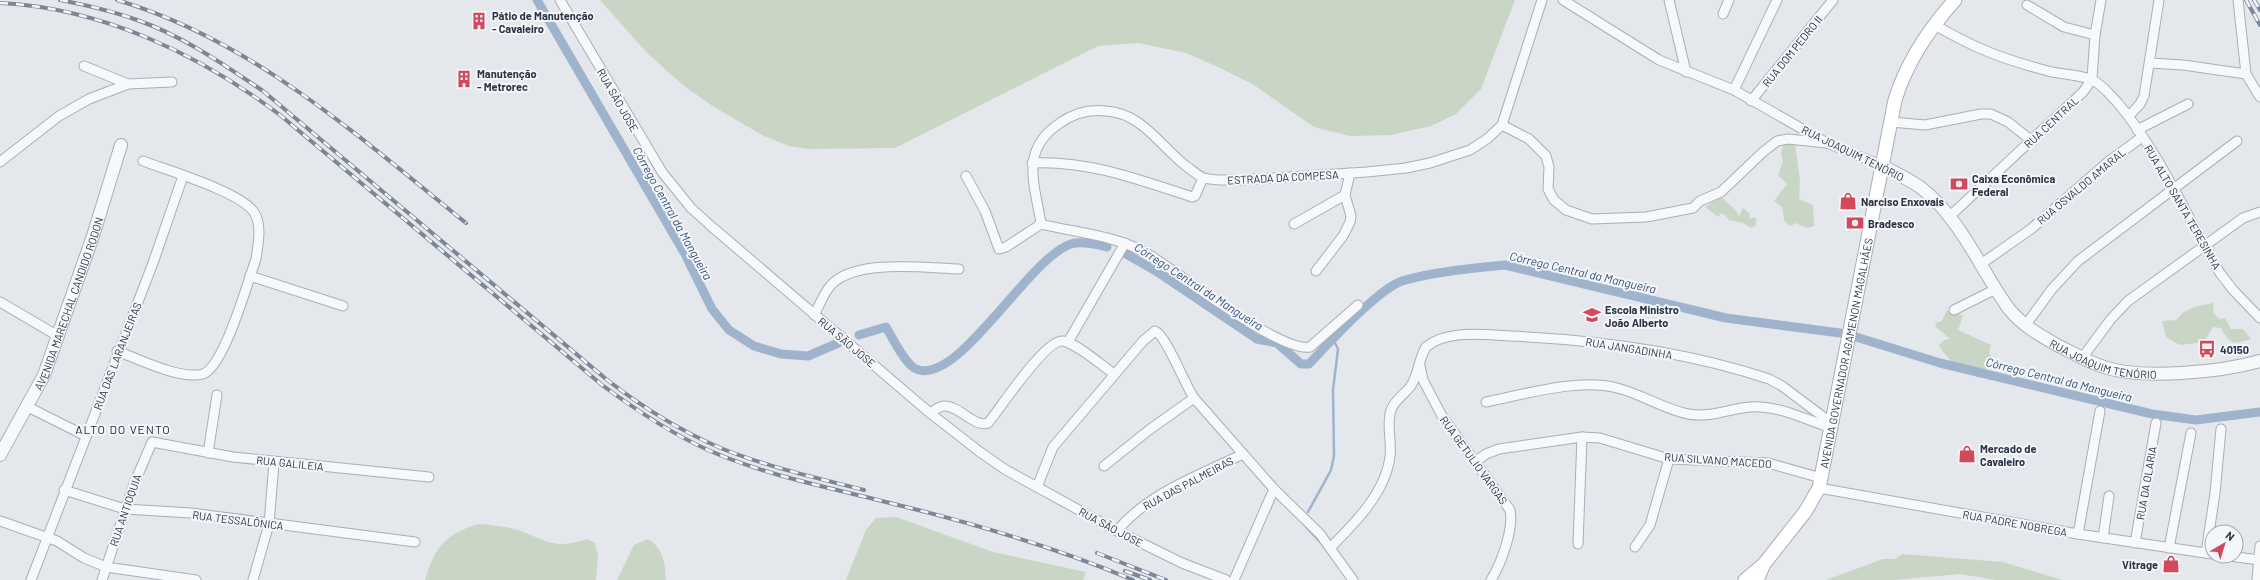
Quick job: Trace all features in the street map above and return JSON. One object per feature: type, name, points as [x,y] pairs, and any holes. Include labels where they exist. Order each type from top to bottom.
[{"type":"main road","name":"AVENIDA GOVERNADOR AGAMENON MAGALHÃES","points":[[1745,580],[1764,564],[1805,512],[1820,483],[1830,425],[1900,82],[1916,50],[1933,24],[1955,0]]},
{"type":"main road","name":"AVENIDA GOVERNADOR AGAMENON MAGALHÃES","points":[[1758,580],[1764,564]]},
{"type":"street","name":"RUA SÃO JOSE","points":[[560,0],[643,142],[678,193],[711,226],[930,413],[980,452],[1037,487],[1117,531],[1176,560],[1226,580]]},
{"type":"street","points":[[1542,0],[1502,125],[1539,147],[1546,156],[1549,167],[1548,189],[1554,200],[1566,210],[1592,219],[1646,217],[1693,208],[1700,201],[1721,192],[1766,148],[1777,141],[1788,139],[1827,144]]},
{"type":"street","name":"RUA JOAQUIM TENÓRIO","points":[[1563,0],[1645,53],[1686,72],[1734,90],[1827,144],[1883,166],[1920,188],[1949,217],[2010,310],[2025,326],[2082,358],[2104,368],[2132,374],[2162,374],[2236,366],[2260,360]]},
{"type":"street","points":[[1669,0],[1686,72]]},
{"type":"street","points":[[1723,14],[1729,0]]},
{"type":"street","points":[[1734,90],[1777,0]]},
{"type":"street","name":"RUA DOM PEDRO II","points":[[1751,101],[1833,0]]},
{"type":"street","points":[[2092,80],[2095,35],[2101,0]]},
{"type":"street","points":[[2129,116],[2140,104],[2144,96],[2159,0]]},
{"type":"street","points":[[2238,0],[2246,74],[2260,97]]},
{"type":"street","points":[[2027,5],[2064,27],[2095,35]]},
{"type":"street","name":"RUA ALTO SANTA TERESINHA","points":[[1933,24],[1983,51],[2002,59],[2054,73],[2092,80],[2109,93],[2129,116],[2166,174],[2203,245],[2232,290],[2260,318]]},
{"type":"street","points":[[2150,63],[2183,65],[2246,74]]},
{"type":"street","points":[[84,66],[128,84]]},
{"type":"street","name":"RUA CENTRAL","points":[[1949,217],[2032,141],[2083,92],[2092,80]]},
{"type":"street","points":[[0,162],[63,113],[89,99],[128,84],[172,82]]},
{"type":"street","name":"RUA OSVALDO AMARAL","points":[[1981,264],[2036,225],[2140,133],[2188,104]]},
{"type":"street","points":[[1032,163],[1072,163],[1098,168],[1192,197],[1195,196],[1203,178],[1180,162],[1148,129],[1134,119],[1115,111],[1095,110],[1080,112],[1068,117],[1044,135],[1034,152],[1032,163],[1041,224]]},
{"type":"street","points":[[1891,122],[1925,125],[1981,114],[1991,114],[2008,122],[2032,141]]},
{"type":"street","name":"ESTRADA DA COMPESA","points":[[1203,178],[1241,180],[1406,168],[1451,158],[1481,143],[1502,125]]},
{"type":"street","points":[[2025,326],[2052,290],[2078,261],[2238,141]]},
{"type":"street","name":"AVENIDA MARECHAL CANDIDO RODON","points":[[0,455],[41,381],[93,236],[121,144]]},
{"type":"street","points":[[117,351],[166,370],[190,374],[203,374],[211,369],[225,346],[250,276],[258,246],[258,223],[252,208],[243,201],[143,161]]},
{"type":"street","points":[[1316,271],[1343,236],[1350,222],[1351,216],[1345,195],[1350,173]]},
{"type":"street","name":"RUA DAS LARANJEIRAS","points":[[31,580],[117,351],[150,269],[183,176]]},
{"type":"street","points":[[966,176],[985,210],[999,249],[1006,247],[1041,224],[1125,242],[1149,254],[1230,310],[1297,348],[1310,347],[1358,305]]},
{"type":"street","points":[[1294,224],[1345,195]]},
{"type":"street","points":[[2082,358],[2111,319],[2128,301],[2203,245],[2243,218],[2260,212]]},
{"type":"street","points":[[1068,342],[1125,242]]},
{"type":"street","points":[[814,315],[833,284],[856,272],[889,268],[959,269]]},
{"type":"street","points":[[250,276],[343,306]]},
{"type":"street","points":[[1954,310],[1996,289]]},
{"type":"street","points":[[0,302],[58,336]]},
{"type":"street","points":[[1037,487],[1053,446],[1143,341],[1156,331],[1165,340],[1185,385],[1194,398],[1274,489],[1320,534],[1331,547],[1353,580]]},
{"type":"street","name":"RUA JANGADINHA","points":[[1331,547],[1352,526],[1385,475],[1390,454],[1389,417],[1391,410],[1411,385],[1426,347],[1430,343],[1442,338],[1465,335],[1608,343],[1698,360],[1769,379],[1782,386],[1830,425]]},
{"type":"street","points":[[930,413],[944,406],[950,407],[980,423],[988,423],[1049,347],[1055,342],[1068,342],[1114,374]]},
{"type":"street","name":"RUA GETULIO VARGAS","points":[[1421,361],[1423,380],[1433,401],[1475,462],[1507,504],[1511,516],[1503,552],[1492,580]]},
{"type":"street","points":[[1486,402],[1565,387],[1598,385],[1633,392],[1688,414],[1706,415],[1760,406],[1781,410],[1830,425]]},
{"type":"street","points":[[208,453],[218,395]]},
{"type":"street","points":[[1104,466],[1149,430],[1194,398]]},
{"type":"street","points":[[26,406],[86,436]]},
{"type":"street","points":[[2078,534],[2100,411]]},
{"type":"street","name":"RUA DA OLARIA","points":[[2135,543],[2156,422]]},
{"type":"street","points":[[2212,524],[2221,429]]},
{"type":"street","points":[[2169,548],[2190,433]]},
{"type":"street","points":[[1578,544],[1582,437]]},
{"type":"street","name":"RUA SILVANO MACEDO","points":[[1475,462],[1486,454],[1499,449],[1582,437],[1600,438],[1669,459],[1768,463],[1820,483]]},
{"type":"street","name":"RUA GALILEIA","points":[[152,442],[208,453],[274,462],[428,477]]},
{"type":"street","name":"RUA ANTIOQUIA","points":[[102,580],[125,509],[142,463],[152,442]]},
{"type":"street","name":"RUA DAS PALMEIRAS","points":[[1117,531],[1134,513],[1154,498],[1243,454]]},
{"type":"street","points":[[1635,547],[1650,525],[1669,459]]},
{"type":"street","points":[[253,580],[269,524],[274,462]]},
{"type":"street","name":"RUA PADRE NOBREGA","points":[[1820,483],[2078,534],[2204,552]]},
{"type":"street","points":[[1234,580],[1274,489]]},
{"type":"street","name":"RUA TESSALÔNICA","points":[[64,490],[125,509],[191,513],[414,542]]},
{"type":"street","points":[[2103,538],[2109,496]]},
{"type":"street","points":[[0,521],[65,544],[84,558],[106,567],[196,580]]},
{"type":"street","points":[[2257,580],[2260,546]]},
{"type":"street","points":[[2244,558],[2259,560]]},
{"type":"green space","points":[[600,0],[1515,0],[1481,89],[1456,114],[1431,126],[1391,135],[1350,136],[1314,127],[1254,85],[1218,67],[1186,53],[1139,43],[1098,46],[895,148],[809,149],[789,146],[762,135],[714,107],[684,86],[647,53]]},
{"type":"green space","points":[[1795,143],[1800,181],[1799,199],[1813,205],[1814,226],[1807,228],[1795,223],[1790,226],[1784,220],[1782,207],[1774,201],[1787,184],[1778,175],[1783,161],[1781,154],[1783,145]]},
{"type":"green space","points":[[1721,196],[1739,216],[1743,208],[1750,214],[1749,218],[1756,218],[1756,225],[1751,228],[1743,223],[1729,220],[1725,215],[1720,213],[1719,217],[1705,207]]},
{"type":"green space","points":[[2214,303],[2213,312],[2219,319],[2225,318],[2231,329],[2243,329],[2251,339],[2233,342],[2227,338],[2221,328],[2213,327],[2204,342],[2180,345],[2166,337],[2162,321],[2176,320],[2188,310],[2198,306]]},
{"type":"green space","points":[[1947,310],[1963,316],[1958,330],[1991,345],[1989,354],[1994,358],[1979,378],[1951,361],[1939,345],[1944,340],[1950,339],[1935,326],[1937,322],[1941,322]]},
{"type":"green space","points":[[896,517],[993,552],[1086,572],[1083,580],[846,580],[866,530],[876,518]]},
{"type":"green space","points":[[478,524],[518,530],[544,541],[558,544],[566,544],[587,539],[595,543],[598,556],[596,580],[425,580],[433,559],[442,544],[466,528]]},
{"type":"green space","points":[[648,539],[660,551],[665,568],[666,580],[617,580],[634,545]]},
{"type":"green space","points":[[1902,554],[2003,562],[2062,580],[1996,580],[1960,574],[1895,580],[1826,580],[1883,559],[1895,559]]},
{"type":"waterway","name":"Córrego Central da Mangueira","points":[[537,0],[685,254],[712,309],[729,330],[754,346],[781,354],[808,356],[843,341]]},
{"type":"waterway","name":"Córrego Central da Mangueira","points":[[859,335],[886,327],[903,356],[912,366],[916,369],[933,369],[952,359],[972,341],[1035,272],[1054,254],[1075,243],[1089,243],[1107,247]]},
{"type":"waterway","name":"Córrego Central da Mangueira","points":[[1121,251],[1156,271],[1257,339],[1277,343],[1301,364],[1309,364],[1367,306],[1392,286],[1402,281],[1439,273],[1505,265],[1726,318],[1840,333]]},
{"type":"waterway","name":"Córrego Central da Mangueira","points":[[1856,337],[1940,363],[2152,414],[2196,420],[2260,412]]},
{"type":"waterway","points":[[1308,512],[1331,470],[1334,456],[1333,390],[1338,349],[1333,339]]},
{"type":"waterway","points":[[1306,527],[1323,545]]},
{"type":"railway","points":[[60,0],[109,11],[170,34],[202,51],[263,91],[606,379],[662,418],[723,449],[793,472],[864,490]]},
{"type":"railway","points":[[117,0],[166,17],[213,39],[258,65],[302,94],[344,125],[466,223]]},
{"type":"railway","points":[[2246,0],[2260,25]]},
{"type":"railway","points":[[2254,0],[2260,10]]},
{"type":"railway","points":[[0,3],[38,7],[75,14],[148,38],[183,54],[216,72],[249,93],[280,115],[602,385],[680,436],[708,450],[753,467],[823,487],[985,528],[1074,557],[1133,580]]},
{"type":"railway","points":[[1097,553],[1166,580]]},
{"type":"railway","points":[[1125,571],[1150,580]]},
{"type":"place","name":"Pátio de Manutenção - Cavaleiro","points":[[479,21]]},
{"type":"place","name":"Manutenção - Metrorec","points":[[464,79]]},
{"type":"place","name":"Caixa Econômica Federal","points":[[1959,184]]},
{"type":"place","name":"Narciso Enxovais","points":[[1848,201]]},
{"type":"place","name":"Bradesco","points":[[1855,223]]},
{"type":"place","name":"Escola Ministro João Alberto","points":[[1592,315]]},
{"type":"place","name":"40150","points":[[2207,349]]},
{"type":"place","name":"Mercado de Cavaleiro","points":[[1967,454]]},
{"type":"place","name":"Vitrage","points":[[2171,564]]},
{"type":"district","name":"ALTO DO VENTO","points":[[123,429]]}]
